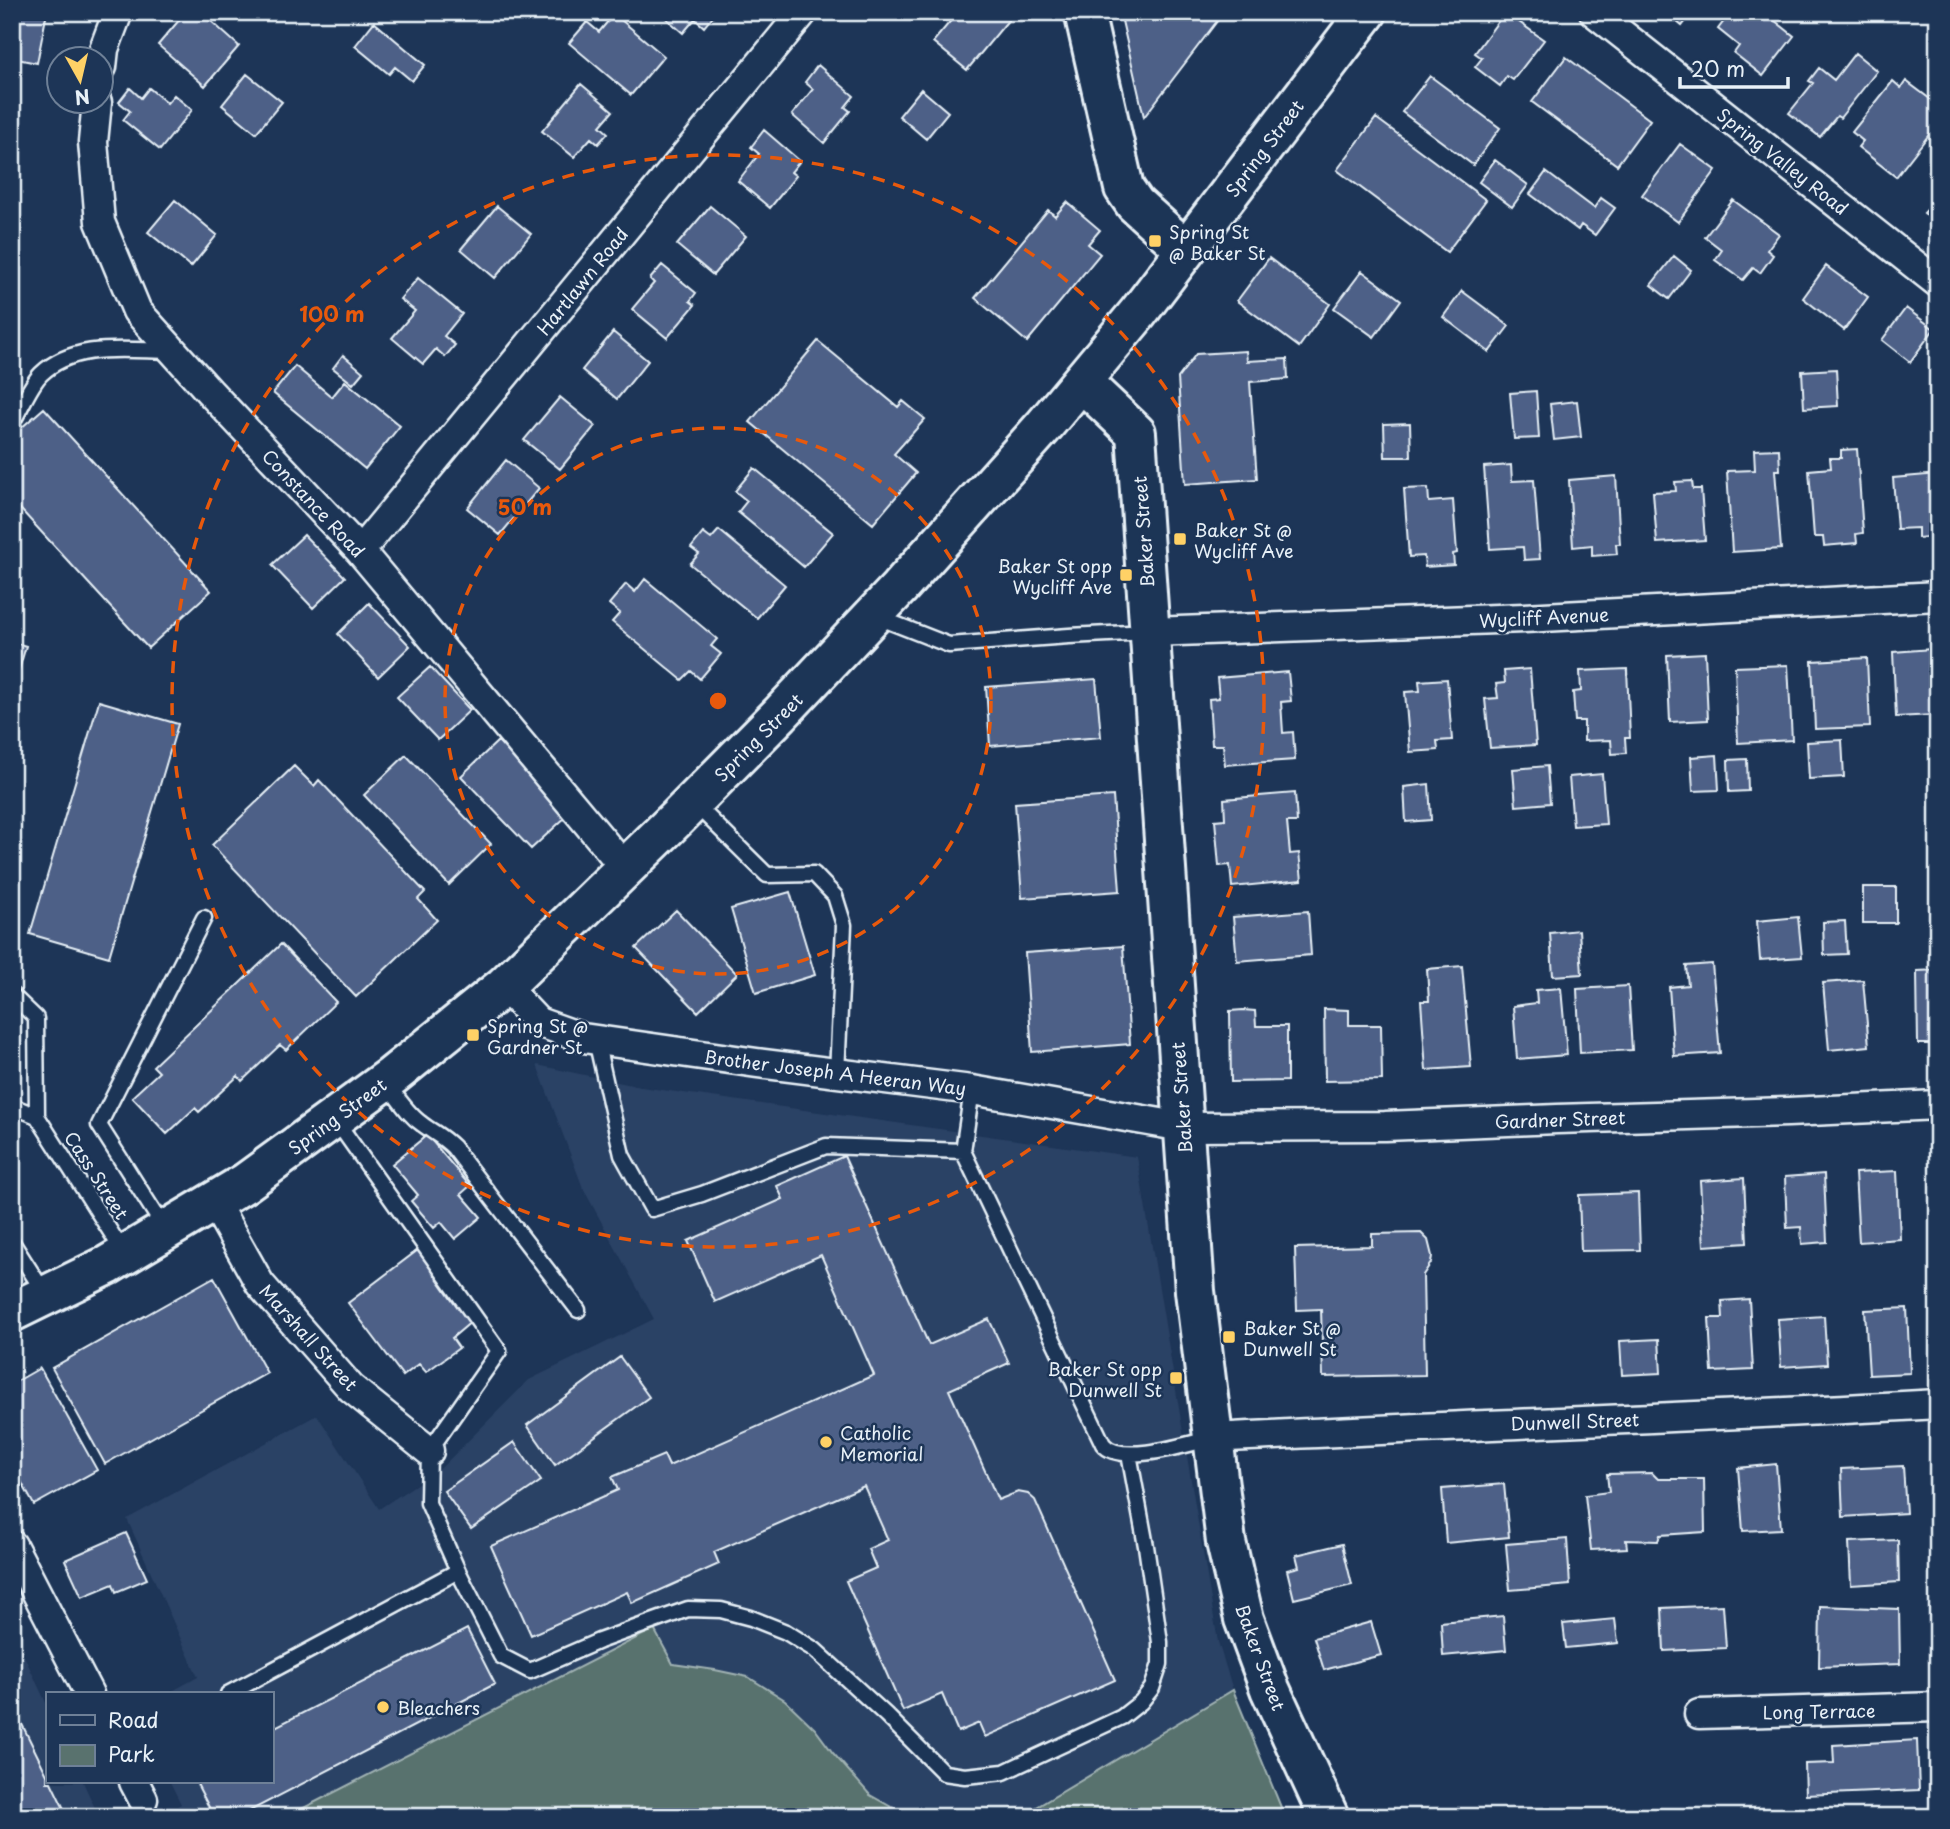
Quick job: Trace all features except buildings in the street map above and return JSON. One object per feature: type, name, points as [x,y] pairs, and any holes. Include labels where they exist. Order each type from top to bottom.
[{"type":"main road","points":[[1084,12],[1125,188],[1135,204],[1186,250]]},
{"type":"main road","name":"Spring Street","points":[[12,1312],[125,1255],[245,1183],[385,1081],[504,986],[693,802],[874,616],[1082,382],[1138,313],[1367,12]]},
{"type":"main road","name":"Baker Street","points":[[1082,382],[1136,433],[1195,1291],[1226,1542],[1244,1619],[1270,1689],[1329,1817]]},
{"type":"street","points":[[105,46],[118,12]]},
{"type":"street","name":"Hartlawn Road","points":[[360,551],[803,12]]},
{"type":"street","name":"Spring Valley Road","points":[[1594,12],[1938,283]]},
{"type":"street","name":"Constance Road","points":[[96,116],[93,142],[100,222],[137,311],[360,551],[625,868]]},
{"type":"street","name":"Wycliff Avenue","points":[[1151,632],[1524,618],[1938,596]]},
{"type":"street","name":"Brother Joseph A Heeran Way","points":[[504,986],[538,1022],[583,1038],[972,1090],[1183,1127]]},
{"type":"street","name":"Gardner Street","points":[[1183,1127],[1385,1126],[1938,1105]]},
{"type":"street","name":"Marshall Street","points":[[214,1202],[260,1284],[351,1388],[429,1451]]},
{"type":"street","name":"Dunwell Street","points":[[1213,1438],[1938,1404]]},
{"type":"street","points":[[12,1545],[88,1692]]},
{"type":"street","name":"Long Terrace","points":[[1699,1714],[1938,1707]]},
{"type":"lane","points":[[13,421],[40,375],[61,359],[90,351],[173,351]]},
{"type":"lane","points":[[874,616],[949,645],[1151,632]]},
{"type":"lane","points":[[693,802],[766,875],[814,874],[835,896],[845,925],[837,1073]]},
{"type":"lane","points":[[166,1230],[99,1125],[204,918]]},
{"type":"lane","points":[[12,995],[36,1018],[37,1116],[12,1106]]},
{"type":"lane","points":[[596,1040],[622,1155],[652,1209],[702,1194],[826,1146],[963,1151]]},
{"type":"lane","points":[[385,1081],[414,1117],[440,1134],[453,1147],[578,1310]]},
{"type":"lane","points":[[972,1090],[963,1151],[1103,1444],[1114,1452],[1129,1454],[1167,1449],[1213,1438]]},
{"type":"lane","name":"Cass Street","points":[[37,1116],[125,1255]]},
{"type":"lane","points":[[334,1118],[499,1351],[429,1451],[428,1503],[458,1571],[501,1656],[530,1671],[599,1641],[677,1612],[688,1609],[721,1609],[786,1632],[815,1650],[944,1773],[965,1776],[1004,1772],[1122,1717],[1152,1688],[1160,1664],[1160,1642],[1129,1454]]},
{"type":"lane","points":[[12,1242],[46,1296]]},
{"type":"lane","points":[[232,1692],[458,1571]]},
{"type":"shaded area","name":"Catholic Memorial","points":[[537,1065],[641,1087],[1137,1157],[1218,1642],[1233,1690],[1285,1817],[159,1817],[181,1804],[171,1784],[273,1784],[273,1692],[171,1692],[198,1677],[127,1519],[317,1415],[379,1509],[441,1468],[529,1380],[654,1319],[583,1188]]},
{"type":"shaded area","points":[[12,1630],[46,1703],[46,1784],[84,1784],[99,1817],[12,1817]]},
{"type":"green space","points":[[654,1629],[673,1664],[748,1677],[785,1700],[815,1729],[870,1795],[909,1817],[286,1817]]},
{"type":"green space","points":[[1233,1690],[1285,1817],[1020,1817]]},
{"type":"place","name":"Spring St @ Baker St","points":[[1155,241]]},
{"type":"place","name":"Baker St @ Wycliff Ave","points":[[1180,539]]},
{"type":"place","name":"Baker St opp Wycliff Ave","points":[[1126,575]]},
{"type":"place","name":"Spring St @ Gardner St","points":[[473,1035]]},
{"type":"place","name":"Baker St @ Dunwell St","points":[[1229,1337]]},
{"type":"place","name":"Baker St opp Dunwell St","points":[[1176,1378]]},
{"type":"place","name":"Catholic Memorial","points":[[826,1442]]},
{"type":"place","name":"Bleachers","points":[[383,1707]]}]
